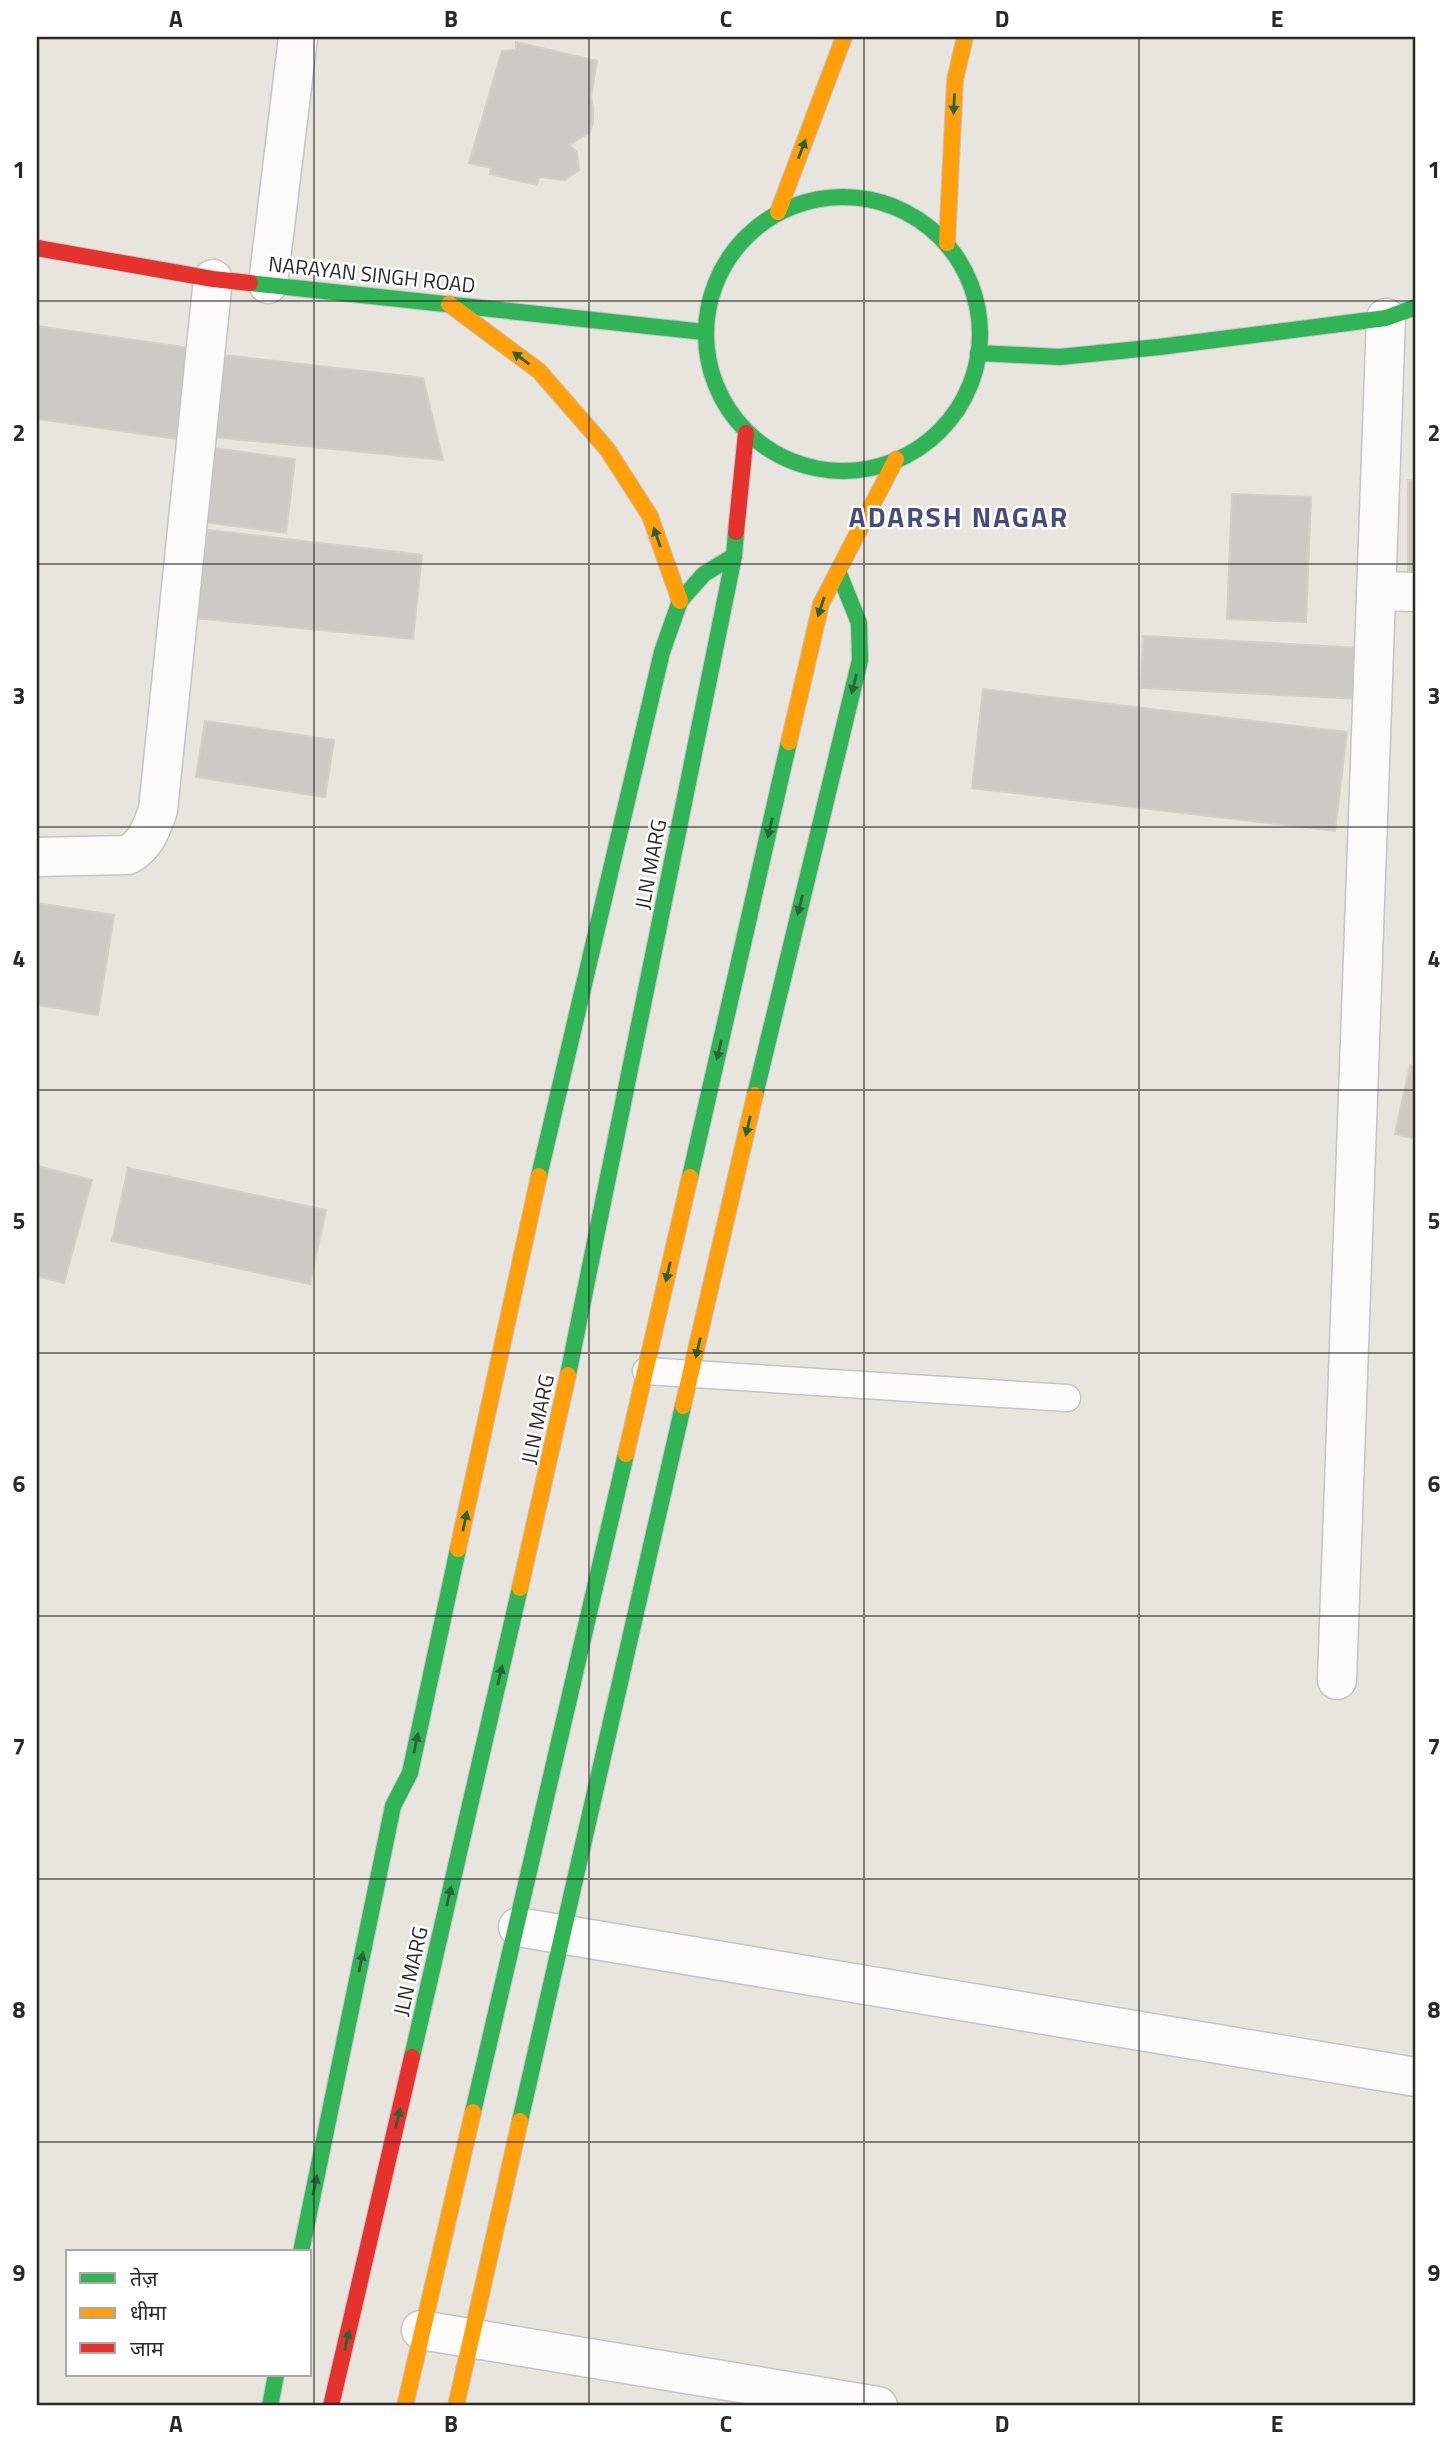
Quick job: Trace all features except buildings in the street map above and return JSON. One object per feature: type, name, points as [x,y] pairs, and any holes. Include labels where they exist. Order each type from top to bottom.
[{"type":"main road","points":[[778,212],[844,37]]},
{"type":"main road","points":[[947,243],[955,80],[965,37]]},
{"type":"main road","points":[[866,198],[909,213],[947,243],[972,284],[981,330],[973,382],[945,428],[921,448],[872,469],[820,471],[787,461],[746,433],[712,381],[704,332],[715,280],[738,243],[778,212],[815,199],[866,198]]},
{"type":"main road","name":"NARAYAN SINGH ROAD","points":[[37,248],[213,279],[704,332]]},
{"type":"main road","points":[[449,303],[538,371],[607,449],[650,516],[680,601]]},
{"type":"main road","points":[[978,353],[1060,356],[1159,347],[1401,312]]},
{"type":"main road","name":"JLN MARG","points":[[331,2406],[559,1421],[734,556],[746,433]]},
{"type":"main road","points":[[405,2406],[518,1927],[821,604],[897,459]]},
{"type":"main road","points":[[301,2250],[393,1806],[410,1773],[547,1139],[662,652],[680,601],[704,574],[734,556]]},
{"type":"main road","points":[[456,2406],[561,1935],[790,944],[860,660],[859,623],[838,571]]},
{"type":"main road","points":[[270,2406],[276,2376]]},
{"type":"street","points":[[268,284],[299,37]]},
{"type":"street","points":[[37,857],[128,855],[138,849],[147,837],[158,810],[213,279]]},
{"type":"street","points":[[1337,1680],[1376,591],[1401,312]]},
{"type":"street","points":[[1376,591],[1416,592]]},
{"type":"street","points":[[518,1927],[1416,2077]]},
{"type":"street","points":[[421,2330],[878,2406]]},
{"type":"lane","points":[[646,1371],[1067,1398]]},
{"type":"traffic: fast","points":[[843,197],[870,200],[895,207],[919,220],[940,237],[957,258],[970,282],[977,307],[980,334],[977,361],[970,386],[957,410],[940,431],[919,448],[895,461],[870,468],[843,471],[816,468],[791,461],[767,448],[746,431],[729,410],[716,386],[709,361],[706,334],[709,307],[716,282],[729,258],[746,237],[767,220],[791,207],[816,200],[843,197]]},
{"type":"traffic: fast","points":[[250,283],[704,332]]},
{"type":"traffic: fast","points":[[978,353],[1060,357],[1159,347],[1386,318],[1416,307]]},
{"type":"traffic: fast","points":[[568,1375],[734,556],[736,532]]},
{"type":"traffic: fast","points":[[539,1176],[662,652],[680,601],[704,574],[734,556]]},
{"type":"traffic: fast","points":[[755,1095],[860,660],[859,623],[838,571]]},
{"type":"traffic: fast","points":[[690,1177],[789,742]]},
{"type":"traffic: fast","points":[[520,2121],[683,1406]]},
{"type":"traffic: fast","points":[[473,2112],[626,1454]]},
{"type":"traffic: fast","points":[[301,2250],[393,1806],[410,1773],[458,1549]]},
{"type":"traffic: fast","points":[[412,2057],[520,1588]]},
{"type":"traffic: fast","points":[[270,2406],[276,2376]]},
{"type":"traffic: slow","points":[[778,212],[844,37]]},
{"type":"traffic: slow","points":[[947,243],[955,80],[965,37]]},
{"type":"traffic: slow","points":[[449,304],[539,371],[607,449],[650,516],[680,601]]},
{"type":"traffic: slow","points":[[789,742],[821,604],[896,459]]},
{"type":"traffic: slow","points":[[683,1406],[755,1095]]},
{"type":"traffic: slow","points":[[458,1549],[539,1176]]},
{"type":"traffic: slow","points":[[626,1454],[690,1177]]},
{"type":"traffic: slow","points":[[520,1588],[568,1375]]},
{"type":"traffic: slow","points":[[405,2406],[473,2112]]},
{"type":"traffic: slow","points":[[456,2406],[520,2121]]},
{"type":"traffic: jam","points":[[37,248],[250,283]]},
{"type":"traffic: jam","points":[[736,532],[746,433]]},
{"type":"traffic: jam","points":[[331,2406],[412,2057]]},
{"type":"district","name":"ADARSH NAGAR","points":[[959,516]]}]
